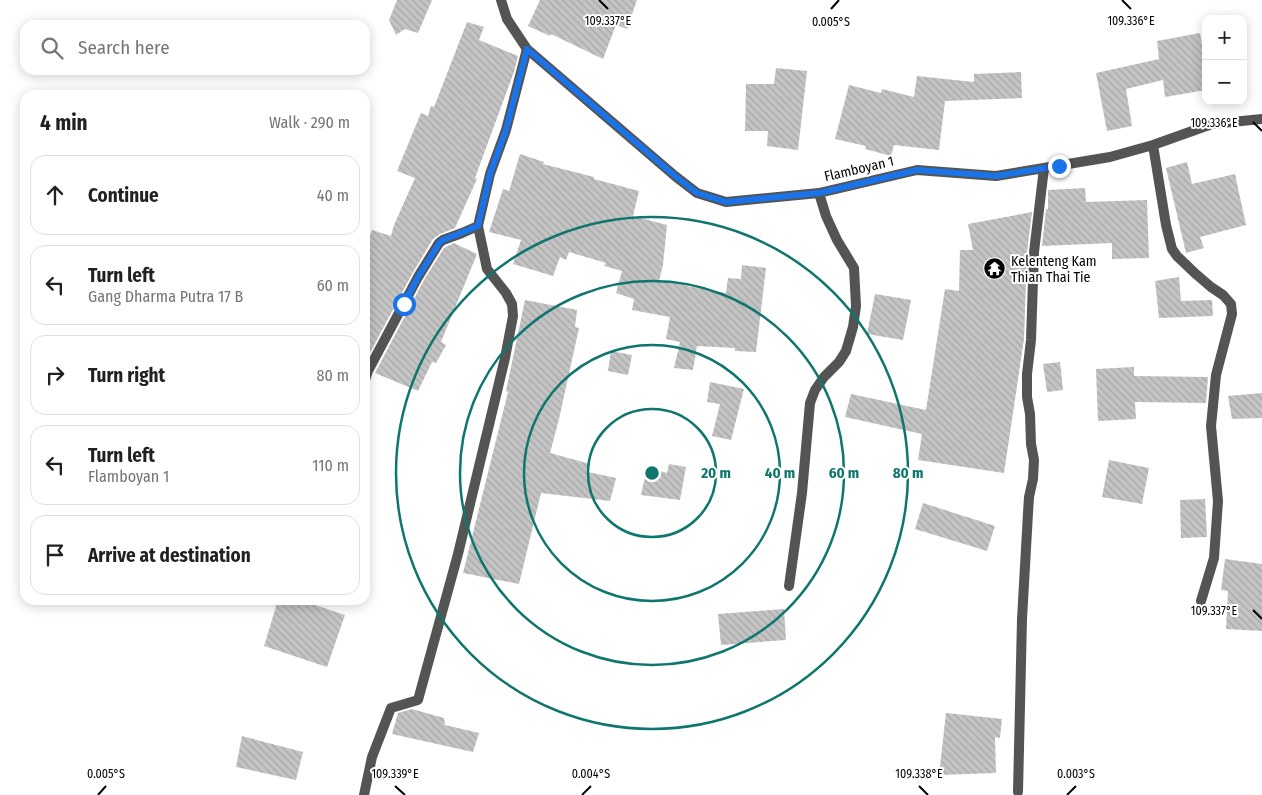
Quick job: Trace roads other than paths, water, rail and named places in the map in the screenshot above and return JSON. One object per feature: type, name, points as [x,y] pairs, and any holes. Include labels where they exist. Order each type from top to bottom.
[{"type":"street","points":[[364,795],[372,757],[391,708],[418,700],[458,554],[506,358],[513,316],[512,304],[506,293],[487,269],[478,226],[490,174],[506,130],[527,49],[507,19],[501,0]]},
{"type":"street","name":"Flamboyan 1","points":[[527,49],[697,193],[726,202],[819,193],[917,170],[996,176],[1110,157],[1153,145],[1212,124],[1262,119]]},
{"type":"street","points":[[1153,145],[1166,225],[1172,249],[1197,275],[1223,295],[1231,304],[1232,314],[1216,375],[1211,426],[1218,501],[1214,558],[1201,602]]},
{"type":"street","points":[[1018,792],[1023,600],[1029,497],[1033,479],[1034,460],[1027,397],[1027,374],[1031,340],[1034,252],[1044,168]]},
{"type":"street","points":[[790,586],[802,493],[810,403],[815,390],[824,376],[839,362],[846,351],[854,327],[856,306],[854,268],[833,232],[819,193]]},
{"type":"street","points":[[370,367],[418,277],[440,242],[478,226]]},
{"type":"place","name":"Kelenteng Kam Thian Thai Tie","points":[[995,269]]}]
